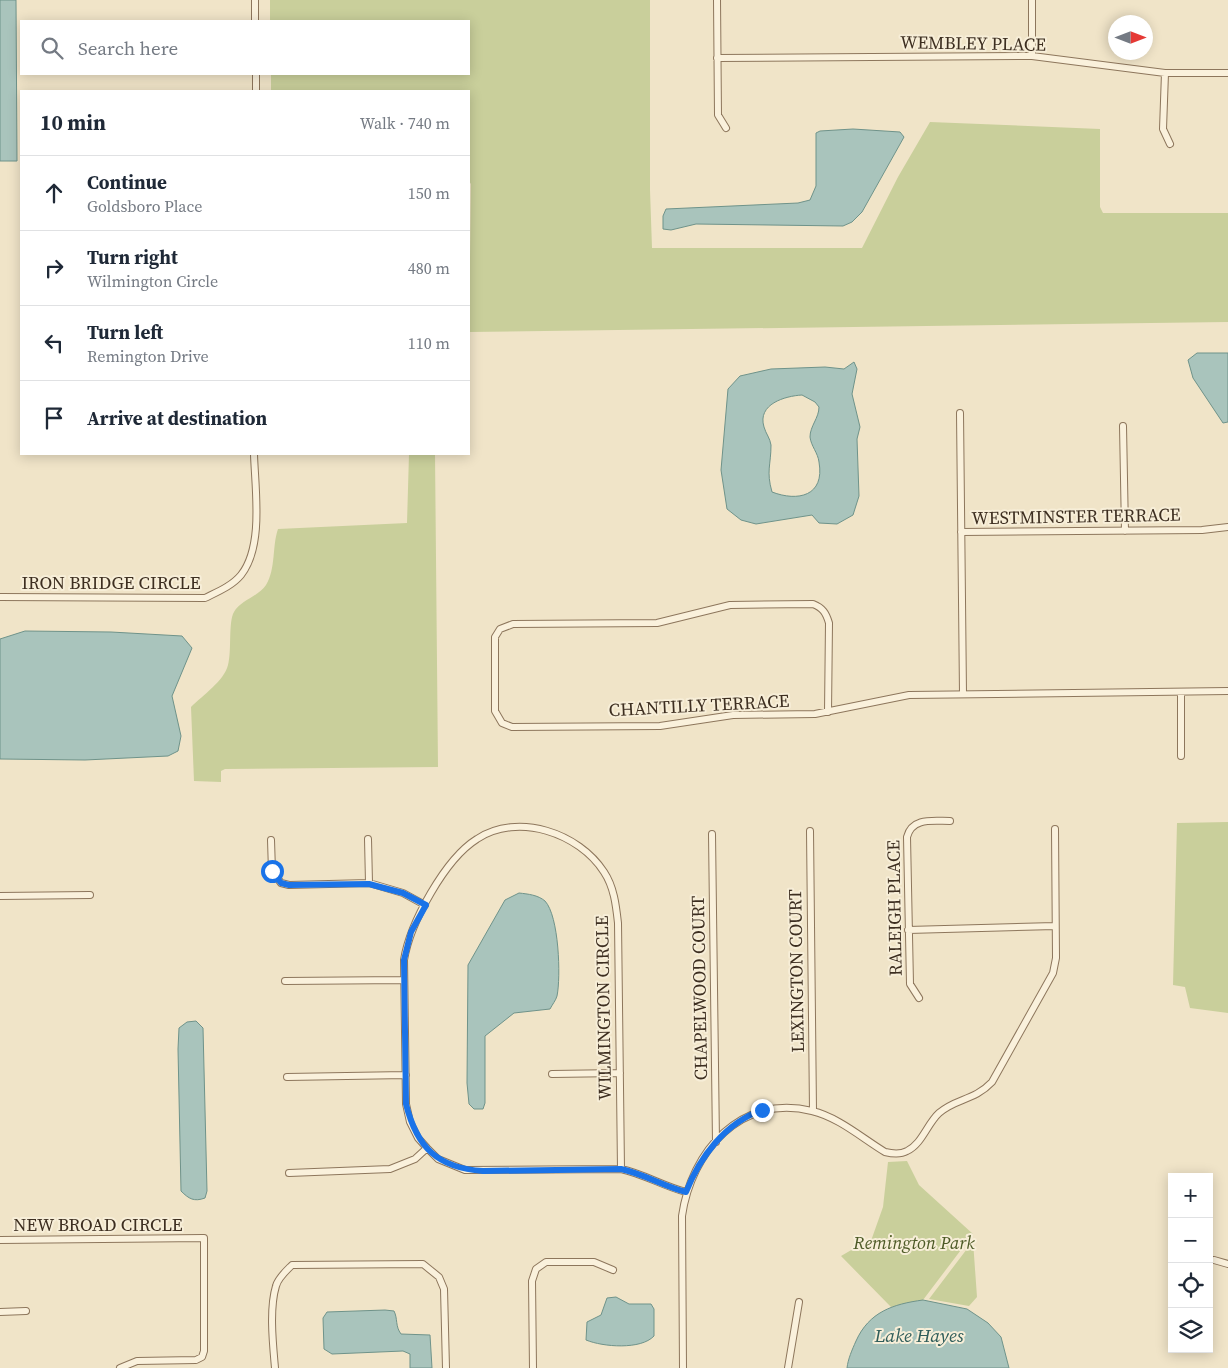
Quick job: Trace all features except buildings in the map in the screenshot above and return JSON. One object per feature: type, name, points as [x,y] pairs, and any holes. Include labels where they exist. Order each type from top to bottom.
[{"type":"street","points":[[255,0],[255,20]]},
{"type":"street","points":[[717,0],[718,115],[726,128]]},
{"type":"street","points":[[1032,0],[1032,56]]},
{"type":"street","name":"WEMBLEY PLACE","points":[[717,58],[1032,56],[1165,73],[1228,73]]},
{"type":"street","points":[[1165,73],[1163,130],[1170,144]]},
{"type":"street","points":[[256,75],[256,90]]},
{"type":"street","points":[[960,412],[961,532]]},
{"type":"street","points":[[1123,426],[1125,531]]},
{"type":"street","name":"IRON BRIDGE CIRCLE","points":[[1,598],[205,598],[222,590],[240,576],[250,558],[256,536],[254,455]]},
{"type":"street","name":"WESTMINSTER TERRACE","points":[[963,694],[961,532],[1202,530],[1228,527]]},
{"type":"street","name":"CHANTILLY TERRACE","points":[[828,712],[829,623],[821,607],[813,604],[730,605],[657,623],[513,624],[500,629],[495,636],[495,711],[502,723],[512,727],[660,726],[733,715],[828,712],[909,695],[963,694]]},
{"type":"street","points":[[963,694],[1228,691]]},
{"type":"street","points":[[1181,692],[1181,756]]},
{"type":"street","name":"RALEIGH PLACE","points":[[919,998],[910,984],[908,830],[920,822],[950,820]]},
{"type":"street","name":"WILMINGTON CIRCLE","points":[[621,1169],[616,904],[604,872],[588,854],[573,842],[540,829],[522,827],[497,831],[478,837],[461,850],[447,866],[407,945],[404,980],[406,1104],[410,1122],[418,1138],[438,1159],[465,1170],[621,1169],[636,1172],[657,1183],[686,1192]]},
{"type":"street","points":[[683,1368],[682,1216],[686,1192],[692,1176],[729,1127],[746,1115],[762,1110],[795,1108],[813,1111],[828,1116],[885,1152],[895,1154],[905,1153],[914,1147],[939,1113],[948,1106],[972,1098],[983,1091],[992,1082],[1053,973],[1056,958],[1055,829]]},
{"type":"street","name":"LEXINGTON COURT","points":[[810,830],[813,1111]]},
{"type":"street","name":"CHAPELWOOD COURT","points":[[712,834],[716,1142]]},
{"type":"street","points":[[368,839],[369,884]]},
{"type":"street","points":[[271,840],[272,871],[281,883],[289,885],[369,884],[395,890],[426,905]]},
{"type":"street","points":[[0,896],[90,895]]},
{"type":"street","points":[[908,930],[1055,926]]},
{"type":"street","points":[[285,981],[404,980]]},
{"type":"street","points":[[552,1074],[620,1073]]},
{"type":"street","points":[[287,1077],[406,1075]]},
{"type":"street","points":[[289,1173],[390,1170],[415,1159],[427,1148]]},
{"type":"street","name":"NEW BROAD CIRCLE","points":[[0,1240],[204,1238],[204,1351],[202,1357],[196,1360],[137,1361],[120,1368]]},
{"type":"street","points":[[1214,1260],[1228,1264]]},
{"type":"street","points":[[533,1368],[532,1282],[536,1269],[546,1262],[594,1262],[613,1270]]},
{"type":"street","points":[[275,1368],[274,1297],[276,1285],[292,1265],[423,1264],[439,1277],[444,1289],[446,1303],[446,1368]]},
{"type":"street","points":[[788,1368],[799,1302]]},
{"type":"street","points":[[0,1312],[26,1311]]},
{"type":"green space","points":[[270,0],[650,0],[650,190],[652,248],[862,248],[898,177],[930,122],[1100,129],[1100,207],[1103,213],[1228,213],[1228,322],[470,332],[470,90],[271,90],[271,75],[470,75],[470,20],[270,20]]},
{"type":"green space","points":[[409,455],[435,455],[438,767],[225,769],[221,771],[221,782],[194,781],[191,707],[218,682],[226,671],[229,659],[232,617],[237,608],[266,585],[273,565],[278,529],[407,523]]},
{"type":"green space","points":[[1228,822],[1228,1013],[1190,1008],[1185,987],[1173,985],[1177,823]]},
{"type":"green space","name":"Remington Park","points":[[907,1161],[919,1185],[973,1234],[923,1300],[891,1307],[841,1256],[872,1238],[883,1207],[888,1162]]},
{"type":"green space","points":[[973,1241],[977,1297],[969,1306],[929,1299]]},
{"type":"water","points":[[0,0],[16,0],[17,161],[0,161]]},
{"type":"water","points":[[853,129],[900,132],[904,137],[862,212],[852,222],[843,226],[696,224],[671,230],[663,229],[663,216],[666,209],[798,203],[810,200],[816,186],[816,133],[820,131]]},
{"type":"water","points":[[1197,353],[1228,353],[1228,422],[1223,423],[1193,378],[1188,360]]},
{"type":"water","points":[[854,362],[857,369],[852,394],[860,427],[857,439],[859,496],[853,515],[837,524],[819,523],[812,515],[756,524],[741,520],[727,509],[721,470],[728,389],[740,376],[771,369],[825,367],[844,369]],"holes":[[[802,395],[815,402],[819,407],[819,411],[811,429],[810,437],[819,462],[820,473],[818,482],[808,494],[800,496],[782,495],[772,492],[769,473],[771,445],[764,427],[763,419],[765,412],[774,403],[788,397]]]},
{"type":"water","points":[[25,631],[111,632],[182,636],[192,648],[172,696],[181,736],[178,751],[168,756],[85,760],[0,759],[0,639]]},
{"type":"water","points":[[519,893],[539,897],[545,901],[550,909],[558,947],[559,975],[557,996],[550,1009],[514,1013],[485,1036],[485,1103],[483,1109],[474,1109],[469,1104],[467,1083],[468,965],[505,900]]},
{"type":"water","points":[[196,1021],[203,1028],[207,1191],[205,1198],[198,1200],[189,1198],[181,1191],[178,1049],[179,1028],[187,1022]]},
{"type":"water","points":[[616,1297],[629,1304],[651,1304],[654,1309],[654,1336],[640,1344],[622,1346],[612,1346],[586,1340],[587,1322],[601,1315],[607,1298]]},
{"type":"water","name":"Lake Hayes","points":[[923,1300],[967,1309],[988,1323],[1001,1337],[1009,1368],[847,1368],[849,1358],[861,1331],[875,1316],[892,1307]]},
{"type":"water","points":[[394,1311],[401,1334],[430,1335],[432,1368],[410,1368],[410,1354],[403,1351],[332,1354],[324,1349],[323,1318],[327,1312]]},
{"type":"route","points":[[272,871],[281,883],[289,885],[369,884],[386,886],[426,905],[411,932],[404,960],[406,1104],[410,1122],[418,1138],[438,1159],[465,1170],[483,1171],[621,1169],[636,1172],[669,1188],[686,1192],[692,1176],[729,1127],[746,1115],[762,1110]]}]
